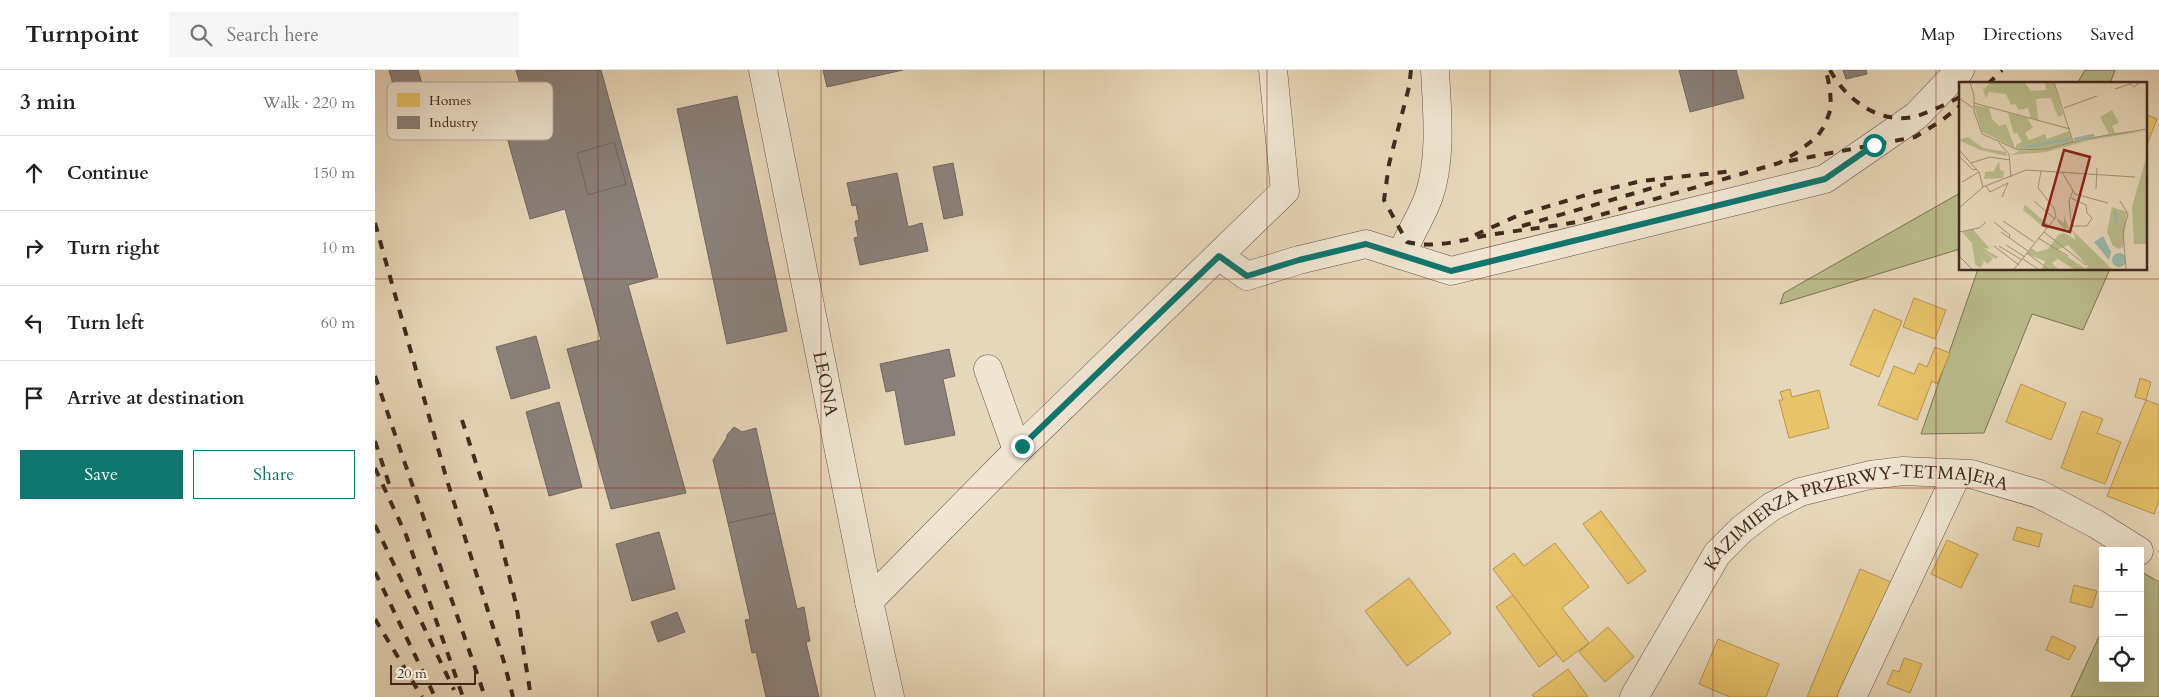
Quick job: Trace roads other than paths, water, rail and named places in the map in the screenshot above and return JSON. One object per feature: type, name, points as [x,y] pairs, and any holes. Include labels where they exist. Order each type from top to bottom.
[{"type":"street","name":"LEONA","points":[[763,70],[869,601],[890,697]]},
{"type":"street","points":[[869,601],[1017,450],[1285,191],[1273,70]]},
{"type":"street","points":[[1401,255],[1429,196],[1435,167],[1437,112],[1435,70]]},
{"type":"street","points":[[1219,256],[1247,276],[1299,260],[1366,244],[1451,271],[1825,179],[1915,116],[1960,70]]},
{"type":"street","points":[[988,369],[1017,450]]},
{"type":"street","name":"KAZIMIERZA PRZERWY-TETMAJERA","points":[[1634,697],[1717,554],[1742,529],[1771,507],[1800,492],[1871,475],[1903,471],[1971,474],[2039,494],[2096,524],[2133,547]]},
{"type":"street","points":[[1851,697],[1957,474]]},
{"type":"street","name":"KAZIMIERZA PRZERWY-TETMAJERA","points":[[2144,553],[2159,562]]},
{"type":"railway","points":[[1411,70],[1409,87],[1389,164],[1384,200],[1407,242],[1431,245],[1576,222],[1779,163],[1817,137],[1825,125],[1831,108],[1826,70]]},
{"type":"railway","points":[[1830,70],[1845,91],[1855,100],[1878,114],[1890,117],[1904,118],[1917,116],[1959,98]]},
{"type":"railway","points":[[1990,82],[2002,70]]},
{"type":"railway","points":[[1789,161],[1915,137],[1941,121],[1959,107]]},
{"type":"railway","points":[[1475,235],[1519,215],[1596,192],[1641,181],[1733,171]]},
{"type":"railway","points":[[1522,226],[1666,184]]},
{"type":"railway","points":[[375,223],[446,477],[504,662],[513,697]]},
{"type":"railway","points":[[375,376],[485,697]]},
{"type":"railway","points":[[462,420],[499,534],[516,604],[531,697]]},
{"type":"railway","points":[[375,441],[390,487]]},
{"type":"railway","points":[[375,468],[406,535],[463,697]]},
{"type":"railway","points":[[375,525],[454,690]]},
{"type":"railway","points":[[375,572],[435,697]]},
{"type":"railway","points":[[375,619],[422,697]]}]
